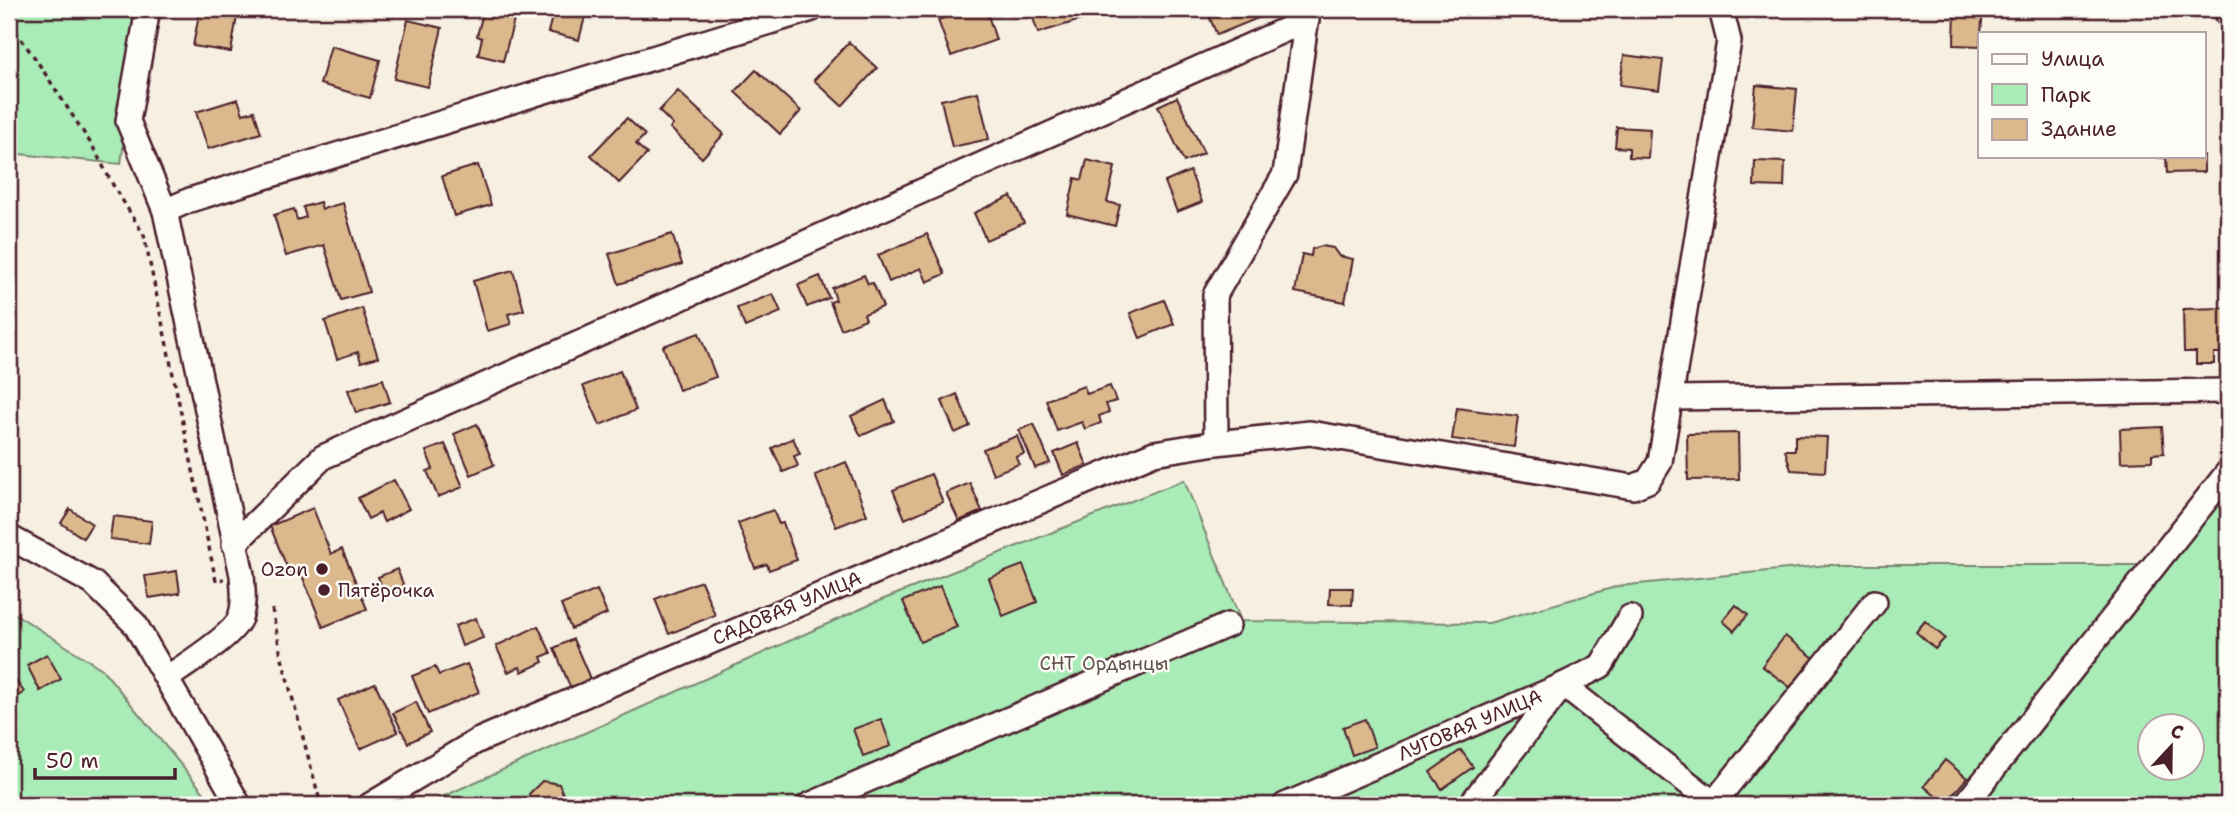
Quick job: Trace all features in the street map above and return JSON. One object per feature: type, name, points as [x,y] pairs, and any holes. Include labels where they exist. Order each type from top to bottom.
[{"type":"street","points":[[148,9],[128,121],[165,211],[245,600],[239,621],[225,636],[167,678]]},
{"type":"street","points":[[165,211],[190,200],[813,9]]},
{"type":"street","points":[[2228,9],[2228,15]]},
{"type":"street","name":"САДОВАЯ УЛИЦА","points":[[370,805],[477,741],[1154,453],[1310,432],[1633,487],[1648,481],[1660,462],[1729,41],[1729,11]]},
{"type":"street","points":[[234,544],[323,457],[1308,14]]},
{"type":"street","points":[[1216,443],[1215,295],[1285,174],[1308,14]]},
{"type":"street","points":[[1671,398],[2228,391]]},
{"type":"street","points":[[1965,805],[2228,472]]},
{"type":"street","points":[[9,537],[93,583],[135,624],[239,805]]},
{"type":"street","points":[[1470,805],[1563,685],[1714,804],[1875,602]]},
{"type":"street","name":"ЛУГОВАЯ УЛИЦА","points":[[1285,805],[1601,666],[1630,617]]},
{"type":"street","points":[[809,805],[1228,625]]},
{"type":"path","points":[[9,23],[93,147],[144,235],[216,581],[242,575]]},
{"type":"path","points":[[272,608],[281,655],[321,805]]},
{"type":"green space","points":[[9,9],[142,9],[121,164],[9,153]]},
{"type":"green space","name":"СНТ Ордынцы","points":[[2228,453],[2228,805],[428,805],[874,603],[1184,480],[1241,621],[1489,623],[1619,586],[1828,565],[2160,565]]},
{"type":"green space","points":[[9,610],[102,669],[214,805],[9,805]]},
{"type":"building","points":[[200,9],[238,10],[231,52],[193,46]]},
{"type":"building","points":[[484,9],[517,9],[503,61],[478,55],[482,38],[477,36]]},
{"type":"building","points":[[554,9],[587,9],[579,40],[548,32]]},
{"type":"building","points":[[630,9],[660,9],[657,17]]},
{"type":"building","points":[[970,9],[986,9],[996,40],[951,56],[938,20]]},
{"type":"building","points":[[1030,9],[1084,9],[1087,18],[1038,33]]},
{"type":"building","points":[[1206,9],[1280,9],[1217,35]]},
{"type":"building","points":[[1955,9],[1983,9],[1978,46],[1954,45]]},
{"type":"building","points":[[408,20],[442,28],[428,87],[394,79]]},
{"type":"building","points":[[849,42],[877,68],[842,106],[814,80]]},
{"type":"building","points":[[331,46],[380,60],[370,98],[320,84]]},
{"type":"building","points":[[1624,55],[1663,60],[1659,90],[1620,85]]},
{"type":"building","points":[[756,70],[801,111],[780,134],[735,92]]},
{"type":"building","points":[[1756,85],[1797,89],[1793,131],[1752,127]]},
{"type":"building","points":[[678,91],[724,134],[702,158],[670,128],[673,125],[659,111]]},
{"type":"building","points":[[978,92],[989,139],[952,147],[941,100]]},
{"type":"building","points":[[1177,97],[1204,153],[1184,162],[1158,106]]},
{"type":"building","points":[[238,99],[243,114],[254,111],[261,133],[208,149],[196,112]]},
{"type":"building","points":[[627,118],[645,135],[636,144],[647,154],[619,183],[591,155]]},
{"type":"building","points":[[1617,127],[1650,129],[1648,158],[1629,157],[1629,148],[1615,147]]},
{"type":"building","points":[[2166,158],[2204,158],[2204,172],[2167,173]]},
{"type":"building","points":[[1087,160],[1115,167],[1107,202],[1120,205],[1115,226],[1067,214],[1075,178],[1082,180]]},
{"type":"building","points":[[1755,161],[1785,162],[1784,187],[1754,186]]},
{"type":"building","points":[[478,165],[491,205],[454,216],[442,176]]},
{"type":"building","points":[[1190,171],[1202,202],[1177,212],[1165,182]]},
{"type":"building","points":[[1011,196],[1024,223],[986,240],[974,213]]},
{"type":"building","points":[[320,202],[322,209],[343,203],[369,292],[341,300],[324,245],[286,256],[274,215],[294,209],[297,220],[306,217],[303,207]]},
{"type":"building","points":[[672,234],[682,264],[619,284],[609,254]]},
{"type":"building","points":[[927,234],[945,274],[927,282],[921,268],[889,282],[878,255]]},
{"type":"building","points":[[1322,246],[1333,248],[1339,256],[1353,259],[1345,302],[1295,292],[1302,254],[1311,256],[1312,249]]},
{"type":"building","points":[[513,270],[524,310],[508,314],[511,324],[487,331],[473,281]]},
{"type":"building","points":[[864,275],[868,284],[873,283],[883,307],[864,314],[866,319],[841,329],[830,302],[836,300],[832,288]]},
{"type":"building","points":[[820,276],[829,298],[807,307],[798,285]]},
{"type":"building","points":[[773,294],[781,312],[745,327],[737,308]]},
{"type":"building","points":[[1164,300],[1174,324],[1140,338],[1130,313]]},
{"type":"building","points":[[362,308],[378,357],[361,362],[358,352],[337,359],[325,321]]},
{"type":"building","points":[[2225,308],[2226,353],[2214,353],[2214,364],[2196,364],[2196,352],[2184,352],[2183,309]]},
{"type":"building","points":[[699,333],[716,377],[679,390],[663,346]]},
{"type":"building","points":[[620,371],[636,410],[600,425],[583,386]]},
{"type":"building","points":[[383,379],[390,402],[356,413],[348,390]]},
{"type":"building","points":[[1084,386],[1087,394],[1110,386],[1116,401],[1106,404],[1109,412],[1099,416],[1101,423],[1085,429],[1082,422],[1057,431],[1046,400]]},
{"type":"building","points":[[957,394],[970,426],[955,433],[942,401]]},
{"type":"building","points":[[885,400],[894,421],[861,436],[851,416]]},
{"type":"building","points":[[1457,408],[1518,416],[1514,447],[1452,439]]},
{"type":"building","points":[[477,424],[494,465],[471,475],[454,434]]},
{"type":"building","points":[[1034,424],[1050,463],[1035,468],[1019,430]]},
{"type":"building","points":[[2162,427],[2164,453],[2152,454],[2152,461],[2121,462],[2120,429]]},
{"type":"building","points":[[1738,433],[1739,479],[1688,480],[1687,434]]},
{"type":"building","points":[[1017,436],[1024,454],[1016,457],[1019,464],[993,474],[983,449]]},
{"type":"building","points":[[1795,436],[1827,437],[1825,472],[1791,470],[1785,450],[1795,450]]},
{"type":"building","points":[[793,438],[800,454],[794,456],[798,466],[783,472],[772,448]]},
{"type":"building","points":[[1078,443],[1087,465],[1063,475],[1054,453]]},
{"type":"building","points":[[445,444],[463,487],[438,497],[427,471],[433,469],[426,451]]},
{"type":"building","points":[[846,462],[867,515],[836,527],[815,475]]},
{"type":"building","points":[[931,474],[943,502],[905,519],[893,490]]},
{"type":"building","points":[[394,480],[409,509],[384,522],[380,513],[368,519],[358,498]]},
{"type":"building","points":[[970,483],[982,511],[959,521],[946,493]]},
{"type":"building","points":[[313,508],[331,554],[342,549],[367,609],[323,627],[301,573],[291,577],[270,526]]},
{"type":"building","points":[[70,509],[92,524],[83,538],[61,523]]},
{"type":"building","points":[[773,510],[779,524],[783,523],[797,560],[769,570],[767,564],[755,568],[738,523]]},
{"type":"building","points":[[113,516],[152,521],[149,544],[110,539]]},
{"type":"building","points":[[1023,565],[1037,602],[1003,616],[989,578]]},
{"type":"building","points":[[397,569],[405,589],[386,597],[378,577]]},
{"type":"building","points":[[177,571],[180,593],[149,598],[145,576]]},
{"type":"building","points":[[701,581],[715,615],[669,634],[655,599]]},
{"type":"building","points":[[940,586],[957,627],[920,642],[903,601]]},
{"type":"building","points":[[1330,588],[1353,588],[1352,605],[1329,604]]},
{"type":"building","points":[[597,590],[607,614],[571,629],[561,605]]},
{"type":"building","points":[[1736,605],[1748,615],[1734,631],[1723,621]]},
{"type":"building","points":[[476,618],[483,638],[462,646],[455,626]]},
{"type":"building","points":[[1925,621],[1945,638],[1935,649],[1916,632]]},
{"type":"building","points":[[538,626],[551,653],[541,657],[543,662],[522,672],[520,667],[508,672],[496,646]]},
{"type":"building","points":[[1785,636],[1818,661],[1795,691],[1762,666]]},
{"type":"building","points":[[573,639],[591,681],[571,689],[554,648]]},
{"type":"building","points":[[47,654],[61,679],[40,691],[27,665]]},
{"type":"building","points":[[467,664],[479,692],[428,714],[412,676],[435,667],[439,675]]},
{"type":"building","points":[[9,671],[24,692],[9,703]]},
{"type":"building","points":[[375,683],[398,732],[360,749],[338,700]]},
{"type":"building","points":[[416,702],[430,732],[408,743],[393,713]]},
{"type":"building","points":[[881,719],[891,746],[863,756],[853,729]]},
{"type":"building","points":[[1365,719],[1375,747],[1352,755],[1343,727]]},
{"type":"building","points":[[1461,750],[1473,767],[1442,789],[1430,772]]},
{"type":"building","points":[[1945,760],[1967,778],[1945,804],[1924,786]]},
{"type":"building","points":[[542,781],[559,784],[567,805],[534,805],[529,794]]},
{"type":"place","name":"Ozon","points":[[322,569]]},
{"type":"place","name":"Пятёрочка","points":[[324,590]]}]
